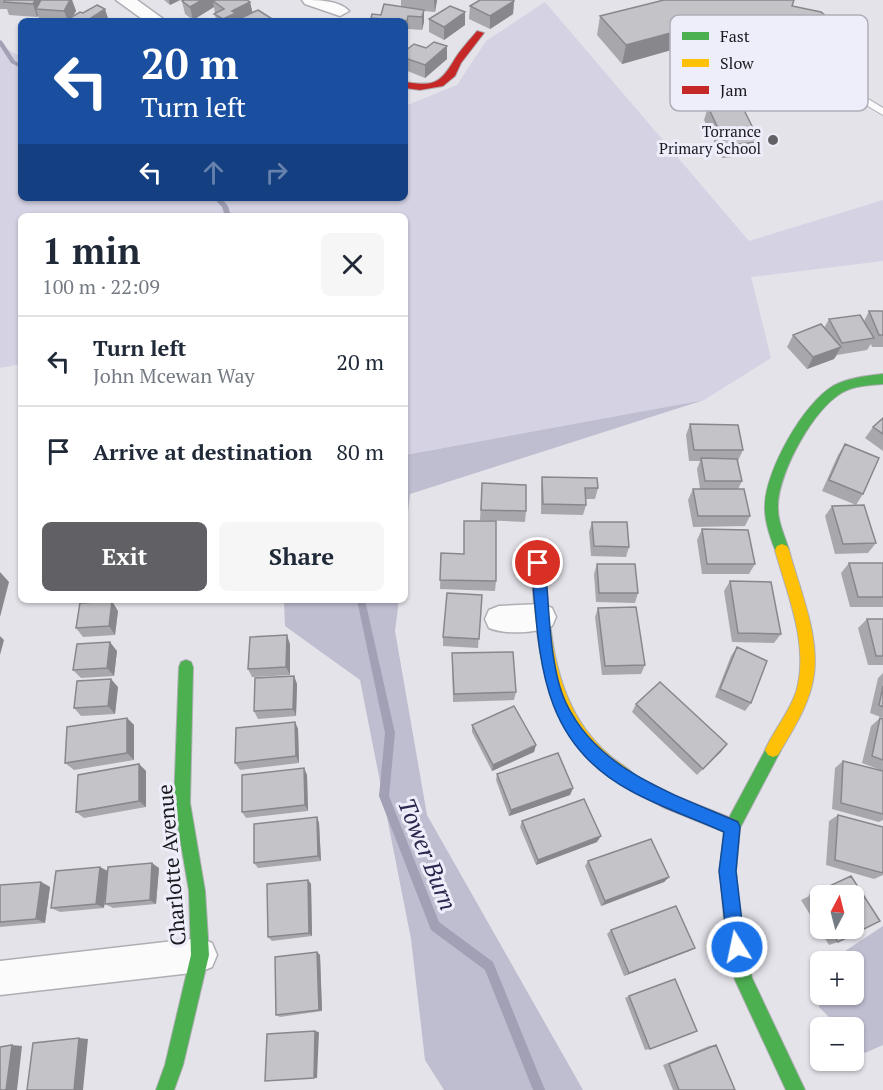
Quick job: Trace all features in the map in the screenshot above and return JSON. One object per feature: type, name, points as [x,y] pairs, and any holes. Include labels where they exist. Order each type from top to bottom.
[{"type":"street","points":[[125,0],[152,18]]},
{"type":"street","points":[[311,0],[341,11]]},
{"type":"street","points":[[408,85],[420,87],[440,84],[452,74],[457,62],[480,33]]},
{"type":"street","points":[[796,1090],[744,980],[733,931],[728,871],[732,827],[799,702],[807,674],[803,634],[771,505],[780,469],[816,409],[832,393],[851,383],[883,379]]},
{"type":"street","points":[[538,563],[549,669],[559,705],[580,738],[606,764],[635,785],[732,827]]},
{"type":"street","points":[[499,619],[542,617]]},
{"type":"street","name":"Charlotte Avenue","points":[[165,1090],[174,1065],[200,955],[197,891],[182,803],[186,667]]},
{"type":"street","points":[[0,978],[200,955]]},
{"type":"lane","points":[[868,103],[883,112]]},
{"type":"shaded area","points":[[545,2],[749,241],[883,200],[883,261],[751,277],[771,358],[704,400],[408,454],[408,213],[18,213],[18,365],[0,368],[0,45],[18,55],[18,201],[408,201],[408,105],[457,85],[486,41]]},
{"type":"shaded area","points":[[704,400],[410,494],[408,512],[408,454]]},
{"type":"shaded area","points":[[284,603],[399,603],[395,631],[427,815],[583,1090],[444,1090],[425,1060],[411,939],[360,680],[285,626]]},
{"type":"shaded area","points":[[883,926],[883,1045],[865,1053],[864,1017],[829,1017],[819,1007],[819,1005],[864,1005],[864,951],[845,951]]},
{"type":"building","points":[[5,0],[35,0],[33,4],[4,2]]},
{"type":"building","points":[[41,0],[70,0],[64,11],[36,9]]},
{"type":"building","points":[[202,0],[190,7],[182,1]]},
{"type":"building","points":[[247,0],[250,2],[232,11],[236,13],[221,18],[214,14],[224,9],[213,1]]},
{"type":"building","points":[[480,0],[514,1],[490,16],[470,6]]},
{"type":"building","points":[[664,0],[794,0],[792,6],[821,12],[825,15],[670,15],[670,33],[626,45],[600,16]]},
{"type":"building","points":[[384,4],[424,10],[422,17],[371,18],[372,14],[381,15]]},
{"type":"building","points":[[97,5],[105,9],[91,18],[70,18],[80,12],[83,13]]},
{"type":"building","points":[[450,6],[465,12],[444,27],[429,19]]},
{"type":"building","points":[[258,10],[271,18],[241,18]]},
{"type":"building","points":[[434,42],[447,46],[425,65],[408,59],[408,49],[414,44],[426,48]]},
{"type":"building","points":[[710,111],[744,111],[760,142],[726,145]]},
{"type":"building","points":[[869,311],[883,311],[883,335],[879,335]]},
{"type":"building","points":[[860,315],[874,338],[842,343],[829,319]]},
{"type":"building","points":[[821,324],[841,347],[813,357],[793,335]]},
{"type":"building","points":[[883,418],[883,434],[873,427]]},
{"type":"building","points":[[690,424],[738,425],[743,450],[694,450]]},
{"type":"building","points":[[845,444],[879,458],[863,494],[829,480]]},
{"type":"building","points":[[701,458],[737,459],[742,481],[705,481]]},
{"type":"building","points":[[542,477],[597,478],[598,488],[585,488],[586,505],[543,504]]},
{"type":"building","points":[[482,483],[526,485],[526,511],[481,510]]},
{"type":"building","points":[[693,489],[744,489],[750,516],[698,516]]},
{"type":"building","points":[[864,505],[876,543],[843,544],[832,506]]},
{"type":"building","points":[[464,521],[496,521],[496,581],[440,580],[441,553],[464,554]]},
{"type":"building","points":[[592,522],[627,522],[629,547],[594,546]]},
{"type":"building","points":[[702,529],[748,530],[755,564],[707,564]]},
{"type":"building","points":[[849,563],[883,563],[883,597],[858,597]]},
{"type":"building","points":[[597,564],[635,564],[638,593],[599,593]]},
{"type":"building","points":[[730,581],[771,582],[781,634],[738,633]]},
{"type":"building","points":[[447,593],[482,595],[479,639],[443,637]]},
{"type":"building","points":[[80,603],[112,603],[109,626],[76,628]]},
{"type":"building","points":[[636,607],[645,665],[605,666],[598,608]]},
{"type":"building","points":[[867,619],[883,619],[883,656],[876,656]]},
{"type":"building","points":[[287,635],[286,667],[248,669],[250,637]]},
{"type":"building","points":[[110,642],[107,668],[73,670],[77,644]]},
{"type":"building","points":[[737,647],[767,661],[751,703],[720,689]]},
{"type":"building","points":[[513,652],[516,692],[454,694],[452,653]]},
{"type":"building","points":[[294,676],[293,709],[254,711],[255,678]]},
{"type":"building","points":[[111,679],[108,706],[74,708],[77,681]]},
{"type":"building","points":[[660,682],[727,744],[703,769],[636,704]]},
{"type":"building","points":[[883,686],[883,707],[879,705]]},
{"type":"building","points":[[514,706],[536,745],[493,765],[472,725]]},
{"type":"building","points":[[127,718],[127,753],[65,763],[67,727]]},
{"type":"building","points":[[880,718],[883,719],[883,760],[872,756]]},
{"type":"building","points":[[295,722],[296,756],[235,763],[236,728]]},
{"type":"building","points":[[558,753],[573,788],[511,810],[497,774]]},
{"type":"building","points":[[843,761],[883,771],[883,814],[841,803]]},
{"type":"building","points":[[139,764],[139,801],[76,812],[78,775]]},
{"type":"building","points":[[304,768],[305,805],[242,812],[242,775]]},
{"type":"building","points":[[584,799],[601,836],[538,860],[522,821]]},
{"type":"building","points":[[838,815],[883,827],[883,873],[835,860]]},
{"type":"building","points":[[317,817],[318,856],[254,863],[254,824]]},
{"type":"building","points":[[651,839],[669,877],[605,901],[588,861]]},
{"type":"building","points":[[152,863],[150,900],[105,904],[108,867]]},
{"type":"building","points":[[100,867],[96,904],[51,908],[56,871]]},
{"type":"building","points":[[851,876],[857,885],[832,885]]},
{"type":"building","points":[[308,880],[309,933],[268,937],[267,884]]},
{"type":"building","points":[[41,882],[36,919],[0,922],[0,885]]},
{"type":"building","points":[[864,896],[880,921],[864,929]]},
{"type":"building","points":[[676,906],[695,948],[629,973],[611,930]]},
{"type":"building","points":[[317,952],[319,1010],[276,1015],[275,957]]},
{"type":"building","points":[[675,979],[697,1031],[650,1049],[629,996]]},
{"type":"building","points":[[315,1031],[314,1078],[265,1081],[267,1034]]},
{"type":"building","points":[[79,1038],[74,1090],[27,1090],[33,1043]]},
{"type":"building","points":[[12,1045],[6,1090],[0,1090],[0,1047]]},
{"type":"building","points":[[716,1045],[735,1090],[679,1090],[669,1064]]},
{"type":"waterway","name":"Tower Burn","points":[[0,42],[13,62],[18,64]]},
{"type":"waterway","name":"Tower Burn","points":[[220,201],[227,213]]},
{"type":"waterway","name":"Tower Burn","points":[[362,603],[390,733],[384,796],[435,926],[489,966],[539,1090]]},
{"type":"traffic: fast","points":[[782,550],[772,517],[772,493],[783,462],[792,446],[812,415],[831,394],[849,385],[883,379]]},
{"type":"traffic: fast","points":[[165,1090],[174,1065],[200,955],[197,891],[182,803],[186,667]]},
{"type":"traffic: fast","points":[[773,750],[732,827],[728,871],[733,931],[744,980],[796,1090]]},
{"type":"traffic: slow","points":[[773,750],[799,703],[807,673],[803,627],[782,550]]},
{"type":"traffic: slow","points":[[538,563],[548,658],[555,685],[566,712],[581,736],[602,759],[630,781]]},
{"type":"traffic: jam","points":[[408,85],[420,87],[440,84],[452,74],[457,62],[480,33]]},
{"type":"traffic: jam","points":[[630,781],[671,802],[732,827]]},
{"type":"place","name":"Torrance Primary School","points":[[773,140]]},
{"type":"route","points":[[538,563],[549,669],[559,705],[580,738],[606,764],[635,785],[732,827],[728,871],[733,931],[737,947]]}]
